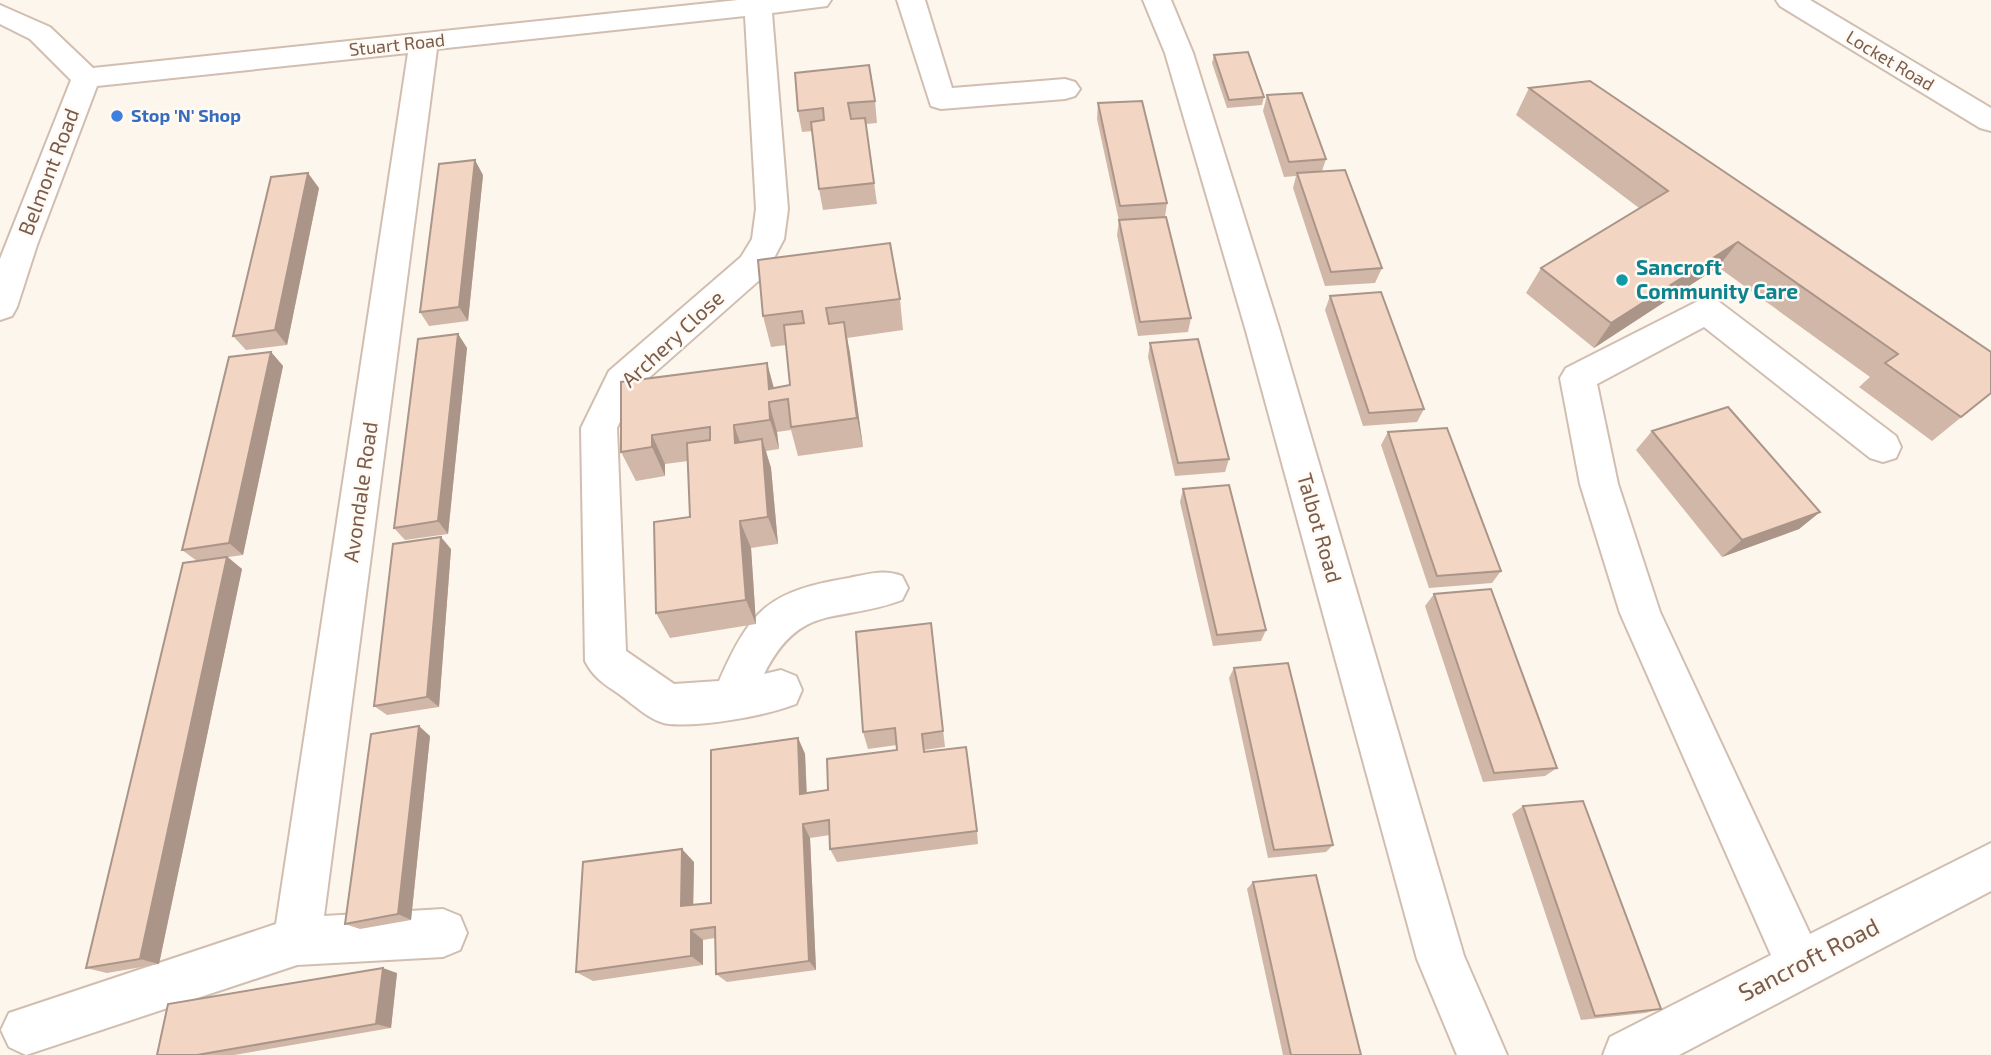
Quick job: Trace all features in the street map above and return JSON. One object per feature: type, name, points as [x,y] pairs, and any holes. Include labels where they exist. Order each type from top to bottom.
[{"type":"street","name":"Stuart Road","points":[[86,78],[424,42],[593,12],[758,7],[817,0]]},
{"type":"street","points":[[911,0],[941,100],[1065,89]]},
{"type":"street","name":"Talbot Road","points":[[1157,0],[1179,53],[1263,331],[1441,959],[1482,1055]]},
{"type":"street","name":"Locket Road","points":[[1790,0],[1991,121]]},
{"type":"street","name":"Archery Close","points":[[758,7],[772,209],[768,239],[753,266],[622,381],[599,428],[606,661],[668,704],[732,700],[781,690]]},
{"type":"street","points":[[0,13],[40,33],[86,78]]},
{"type":"street","name":"Avondale Road","points":[[297,942],[424,42]]},
{"type":"street","name":"Belmont Road","points":[[0,307],[21,245],[86,78]]},
{"type":"street","points":[[1800,965],[1640,613],[1599,484],[1578,378],[1706,310],[1883,447]]},
{"type":"street","points":[[732,700],[760,641],[782,616],[797,608],[888,588]]},
{"type":"street","name":"Sancroft Road","points":[[1628,1055],[1991,866]]},
{"type":"street","points":[[26,1030],[297,942],[443,933]]},
{"type":"building","points":[[1248,52],[1264,97],[1229,100],[1214,55]]},
{"type":"building","points":[[869,65],[875,101],[848,103],[851,119],[865,118],[874,183],[819,189],[811,122],[824,120],[823,108],[798,111],[795,73]]},
{"type":"building","points":[[1590,81],[1991,352],[1991,393],[1961,417],[1885,363],[1898,354],[1738,242],[1611,323],[1541,268],[1668,191],[1529,88]]},
{"type":"building","points":[[1302,93],[1326,159],[1289,162],[1267,95]]},
{"type":"building","points":[[1142,101],[1167,203],[1120,206],[1098,103]]},
{"type":"building","points":[[475,160],[459,307],[420,312],[439,164]]},
{"type":"building","points":[[1345,170],[1382,268],[1331,272],[1297,173]]},
{"type":"building","points":[[308,173],[275,330],[233,336],[271,177]]},
{"type":"building","points":[[1166,217],[1191,318],[1140,322],[1119,220]]},
{"type":"building","points":[[890,243],[900,299],[826,308],[829,324],[844,322],[857,418],[791,427],[788,399],[769,402],[770,420],[734,425],[735,443],[762,439],[768,517],[740,521],[746,600],[656,613],[654,522],[690,517],[687,443],[710,440],[710,427],[652,435],[652,447],[621,452],[621,382],[767,363],[769,389],[790,385],[784,325],[804,323],[802,311],[763,316],[758,260]]},
{"type":"building","points":[[1381,292],[1424,409],[1369,413],[1330,296]]},
{"type":"building","points":[[458,334],[438,521],[394,528],[418,339]]},
{"type":"building","points":[[1198,339],[1229,459],[1178,463],[1150,343]]},
{"type":"building","points":[[271,352],[229,543],[182,550],[229,357]]},
{"type":"building","points":[[1728,407],[1820,512],[1742,540],[1652,431]]},
{"type":"building","points":[[1447,428],[1501,571],[1437,576],[1388,432]]},
{"type":"building","points":[[1229,485],[1266,630],[1217,635],[1183,489]]},
{"type":"building","points":[[441,537],[427,697],[374,706],[393,544]]},
{"type":"building","points":[[227,557],[140,959],[86,968],[183,563]]},
{"type":"building","points":[[1491,589],[1557,768],[1494,773],[1434,594]]},
{"type":"building","points":[[931,623],[943,731],[922,734],[924,752],[966,747],[977,831],[830,849],[829,820],[803,824],[809,961],[716,974],[715,927],[691,930],[691,956],[576,972],[583,862],[682,849],[681,906],[711,903],[711,750],[798,738],[800,794],[828,790],[827,759],[897,750],[895,728],[863,732],[856,632]]},
{"type":"building","points":[[1288,663],[1333,845],[1274,850],[1234,668]]},
{"type":"building","points":[[419,726],[398,914],[345,924],[371,734]]},
{"type":"building","points":[[1583,801],[1661,1009],[1595,1016],[1523,806]]},
{"type":"building","points":[[1316,875],[1361,1055],[1291,1055],[1253,882]]},
{"type":"building","points":[[383,968],[376,1024],[197,1055],[157,1055],[168,1004]]},
{"type":"place","name":"Stop 'N' Shop","points":[[117,116]]},
{"type":"place","name":"Sancroft Community Care","points":[[1622,280]]}]
